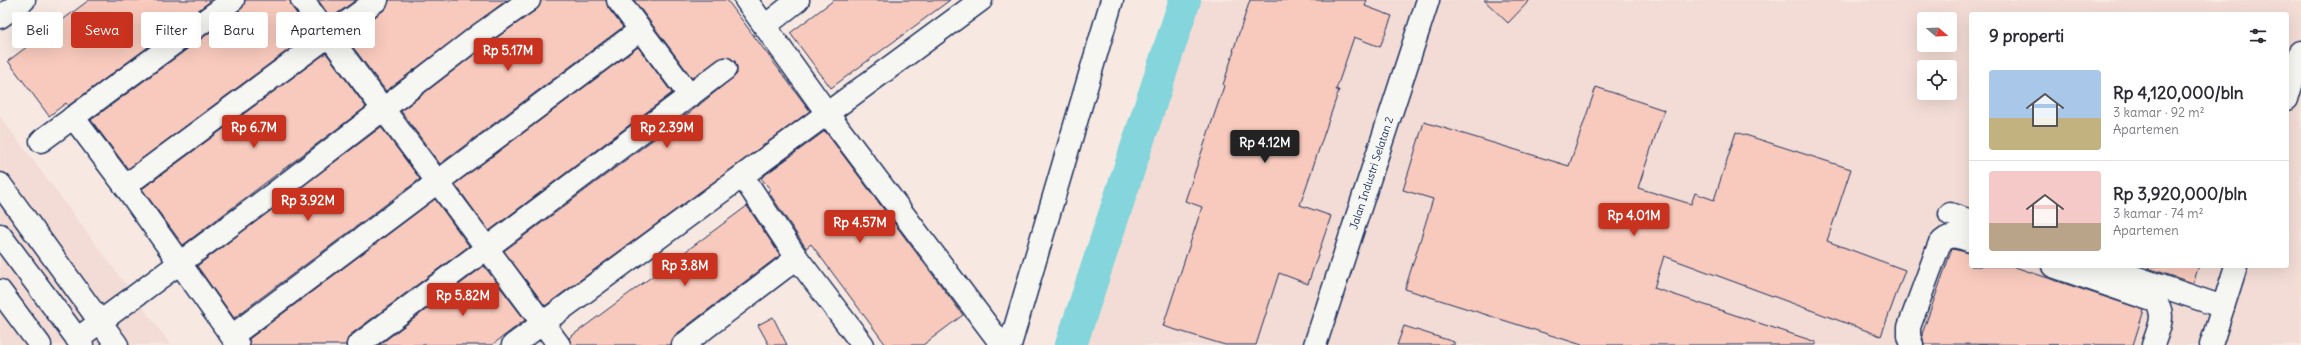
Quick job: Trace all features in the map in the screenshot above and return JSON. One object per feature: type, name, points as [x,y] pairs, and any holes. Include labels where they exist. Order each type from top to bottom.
[{"type":"street","points":[[0,17],[24,0]]},
{"type":"street","points":[[41,141],[233,0]]},
{"type":"street","points":[[302,0],[311,12]]},
{"type":"street","points":[[361,12],[377,0]]},
{"type":"street","points":[[0,235],[80,342],[100,322],[384,110],[482,33],[529,0]]},
{"type":"street","points":[[618,0],[690,96]]},
{"type":"street","points":[[746,0],[827,112],[1002,345]]},
{"type":"street","points":[[765,26],[798,0]]},
{"type":"street","points":[[513,345],[743,177],[827,112],[981,0]]},
{"type":"street","points":[[1010,345],[1112,0]]},
{"type":"street","name":"Jalan Industri Selatan 2","points":[[1315,345],[1428,0]]},
{"type":"street","points":[[73,118],[125,186],[235,341],[438,183],[640,30]]},
{"type":"street","points":[[125,186],[313,48]]},
{"type":"street","points":[[338,48],[559,345]]},
{"type":"street","points":[[2289,92],[2301,52]]},
{"type":"street","points":[[358,345],[488,249],[726,69]]},
{"type":"street","points":[[743,177],[797,258],[862,345]]},
{"type":"street","points":[[0,184],[117,345]]},
{"type":"street","points":[[1950,214],[1969,220]]},
{"type":"street","points":[[1912,345],[1909,336],[1910,327],[1939,245],[1944,238],[1950,236],[1969,241]]},
{"type":"street","points":[[684,345],[797,258]]},
{"type":"street","points":[[40,345],[4,296],[33,280],[56,261]]},
{"type":"street","points":[[2059,268],[2155,301],[2160,307],[2162,313],[2153,345]]},
{"type":"street","points":[[2108,268],[2223,307]]},
{"type":"street","points":[[2211,345],[2235,268]]},
{"type":"shaded area","points":[[1182,0],[2301,0],[2301,345],[1069,345]]},
{"type":"shaded area","points":[[0,116],[171,345],[0,345]]},
{"type":"building","points":[[89,0],[212,0],[196,12],[141,12],[141,48],[147,48],[68,106],[66,103],[49,116],[8,61],[25,48],[63,48],[63,20],[71,14],[71,48],[133,48],[133,12],[73,12]]},
{"type":"building","points":[[245,0],[290,0],[296,12],[276,12],[276,48],[291,48],[128,169],[91,120],[189,48],[201,48],[201,39],[209,33],[209,48],[268,48],[268,12],[237,12]]},
{"type":"building","points":[[318,0],[356,0],[339,12],[327,12]]},
{"type":"building","points":[[389,0],[507,0],[386,91],[354,48],[375,48],[375,17],[384,10]]},
{"type":"building","points":[[541,0],[606,0],[608,8],[623,27],[440,164],[401,111],[489,43],[536,10]]},
{"type":"building","points":[[634,0],[727,0],[810,111],[545,306],[504,251],[698,106],[737,74],[735,61],[724,57],[692,78]]},
{"type":"building","points":[[834,0],[950,0],[831,88],[790,33]]},
{"type":"building","points":[[1250,0],[1367,0],[1365,6],[1392,16],[1380,47],[1354,37],[1336,90],[1339,90],[1300,205],[1331,216],[1308,284],[1279,273],[1256,345],[1225,345],[1163,326],[1202,207],[1185,201],[1224,86],[1223,85],[1233,51]]},
{"type":"building","points":[[1484,0],[1530,0],[1508,23]]},
{"type":"building","points":[[638,47],[672,93],[489,231],[455,184]]},
{"type":"building","points":[[326,53],[366,107],[183,245],[142,189]]},
{"type":"building","points":[[1596,87],[1664,110],[1638,188],[1691,204],[1695,193],[1714,200],[1736,132],[1851,169],[1827,241],[1905,270],[1881,336],[1664,256],[1654,288],[1816,342],[1816,345],[1582,345],[1405,289],[1433,199],[1403,190],[1424,122],[1569,166]]},
{"type":"building","points":[[381,127],[420,179],[234,318],[197,266]]},
{"type":"building","points":[[825,131],[963,315],[923,345],[886,345],[811,244],[806,248],[768,191],[770,189],[761,178]]},
{"type":"building","points":[[435,199],[469,246],[350,335],[346,345],[250,345],[249,339]]},
{"type":"building","points":[[747,206],[780,255],[675,335],[671,345],[571,345],[569,338]]},
{"type":"building","points":[[1952,249],[1969,253],[1969,268],[2018,268],[2144,310],[2133,345],[1924,344],[1922,334]]},
{"type":"building","points":[[484,266],[525,320],[492,345],[379,345]]},
{"type":"building","points":[[2148,268],[2198,268],[2193,283]]},
{"type":"building","points":[[773,317],[787,345],[769,345],[758,325]]},
{"type":"building","points":[[1404,326],[1454,342],[1454,345],[1397,345]]},
{"type":"waterway","points":[[1071,345],[1185,0]]}]
